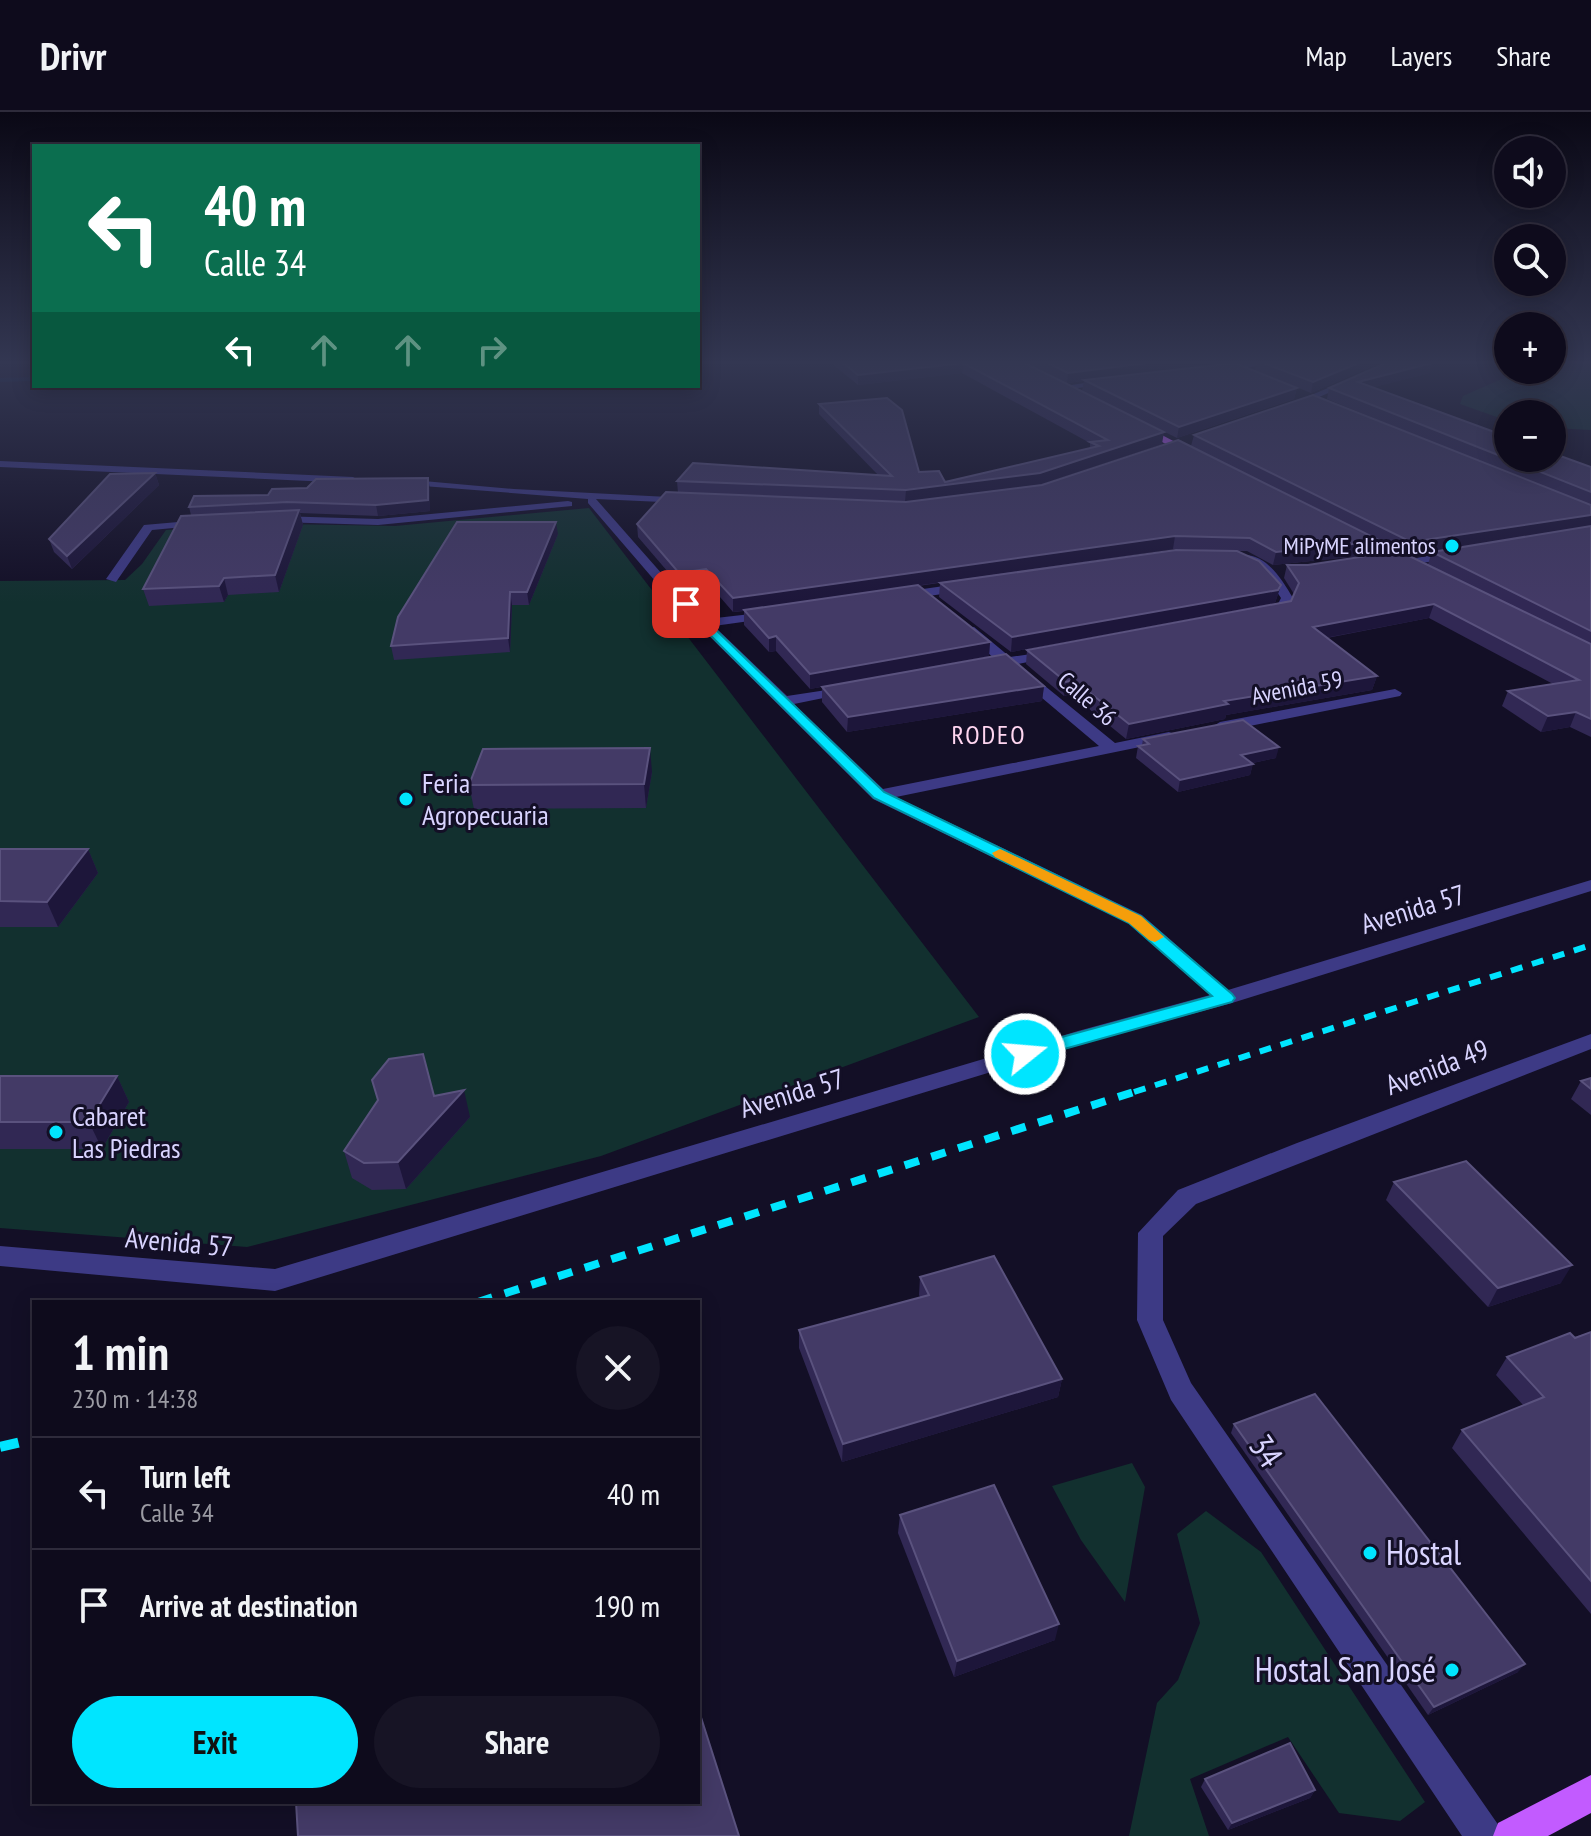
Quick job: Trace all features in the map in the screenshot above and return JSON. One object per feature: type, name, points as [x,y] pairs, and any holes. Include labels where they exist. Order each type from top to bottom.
[{"type":"main road","points":[[1172,442],[1206,460]]},
{"type":"main road","points":[[1399,560],[1430,576]]},
{"type":"main road","points":[[1511,1836],[1591,1793]]},
{"type":"street","points":[[1165,451],[1189,442]]},
{"type":"street","points":[[0,464],[368,481]]},
{"type":"street","points":[[383,481],[699,501]]},
{"type":"street","points":[[266,520],[378,522],[620,497]]},
{"type":"street","points":[[592,501],[666,586],[879,795],[1135,919],[1225,998]]},
{"type":"street","points":[[112,579],[148,527],[210,523]]},
{"type":"street","points":[[1399,560],[1466,552]]},
{"type":"street","points":[[1231,556],[1247,558],[1276,572],[1287,598],[1282,609],[1252,615]]},
{"type":"street","points":[[894,597],[984,584]]},
{"type":"street","points":[[921,593],[934,603]]},
{"type":"street","points":[[706,623],[784,612]]},
{"type":"street","name":"Calle 36","points":[[959,622],[1111,748]]},
{"type":"street","points":[[979,666],[1070,650]]},
{"type":"street","points":[[785,701],[860,687]]},
{"type":"street","name":"Avenida 59","points":[[879,795],[1395,693]]},
{"type":"street","name":"Avenida 57","points":[[0,1256],[275,1280],[1085,1036],[1225,998],[1591,885]]},
{"type":"street","name":"Avenida 49","points":[[1305,1149],[1591,1041]]},
{"type":"street","name":"34","points":[[1305,1149],[1187,1197],[1150,1233],[1150,1320],[1181,1391],[1484,1836]]},
{"type":"green space","name":"Feria Agropecuaria","points":[[589,508],[979,1017],[601,1156],[247,1247],[0,1228],[0,581],[125,580],[142,564],[166,530],[280,524],[395,526]]},
{"type":"green space","points":[[1132,1463],[1145,1487],[1125,1602],[1081,1540],[1052,1486]]},
{"type":"green space","points":[[1206,1511],[1261,1552],[1425,1802],[1400,1821],[1339,1813],[1288,1737],[1190,1779],[1209,1836],[1129,1836],[1157,1703],[1178,1680],[1200,1623],[1177,1534]]},
{"type":"building","points":[[858,442],[911,442],[919,472],[939,471],[945,482],[1099,446],[1091,442],[1132,442],[1040,473],[906,490],[677,481],[693,463],[892,476]]},
{"type":"building","points":[[1171,442],[1183,442],[1381,541],[1276,552],[1250,538],[1175,536],[733,598],[706,569],[679,573],[637,524],[666,492],[906,502],[1042,485]]},
{"type":"building","points":[[1209,442],[1433,442],[1494,467],[1494,472],[1508,472],[1591,505],[1591,515],[1411,542]]},
{"type":"building","points":[[1466,442],[1494,442],[1494,453]]},
{"type":"building","points":[[1566,458],[1591,467],[1591,492],[1541,472],[1566,472]]},
{"type":"building","points":[[155,473],[67,556],[49,539],[110,474]]},
{"type":"building","points":[[428,478],[428,500],[376,505],[287,502],[189,507],[194,496],[268,495],[272,489],[307,488],[316,479]]},
{"type":"building","points":[[299,510],[275,575],[224,578],[219,586],[143,589],[181,516]]},
{"type":"building","points":[[457,522],[556,522],[527,592],[510,592],[508,638],[391,646],[398,617]]},
{"type":"building","points":[[1591,526],[1591,631],[1432,552]]},
{"type":"building","points":[[1176,550],[1237,551],[1259,561],[1281,585],[1278,590],[1012,637],[940,583]]},
{"type":"building","points":[[1399,551],[1591,644],[1591,719],[1576,712],[1548,716],[1508,691],[1579,680],[1434,604],[1313,627],[1377,676],[1224,701],[1228,704],[1129,724],[1074,680],[1066,682],[1027,650],[1291,601],[1299,583],[1287,565],[1308,565]]},
{"type":"building","points":[[918,585],[990,642],[810,674],[776,636],[769,638],[744,610]]},
{"type":"building","points":[[1006,654],[1044,686],[848,717],[822,687]]},
{"type":"building","points":[[1243,720],[1279,747],[1241,755],[1253,764],[1180,780],[1138,746],[1149,744],[1143,739]]},
{"type":"building","points":[[650,748],[644,784],[469,785],[483,749]]},
{"type":"building","points":[[0,849],[88,849],[47,902],[0,901]]},
{"type":"building","points":[[423,1054],[434,1096],[464,1090],[398,1162],[364,1163],[344,1151],[378,1100],[372,1080],[389,1059]]},
{"type":"building","points":[[0,1076],[117,1076],[89,1122],[0,1122]]},
{"type":"building","points":[[1591,1078],[1591,1089],[1581,1081]]},
{"type":"building","points":[[1466,1161],[1572,1265],[1498,1288],[1394,1182]]},
{"type":"building","points":[[994,1256],[1062,1379],[843,1444],[799,1330],[929,1295],[920,1277]]},
{"type":"building","points":[[1591,1332],[1591,1581],[1462,1430],[1544,1397],[1507,1357],[1570,1333],[1575,1338]]},
{"type":"building","name":"Hostal","points":[[1315,1394],[1525,1664],[1434,1707],[1234,1424]]},
{"type":"building","points":[[994,1485],[1059,1624],[957,1661],[900,1515]]},
{"type":"building","points":[[700,1714],[739,1836],[298,1836],[296,1804],[700,1804]]},
{"type":"building","points":[[1290,1743],[1315,1790],[1232,1823],[1205,1779]]},
{"type":"railway","points":[[1134,1092],[1591,945]]},
{"type":"railway","points":[[484,1300],[1140,1090]]},
{"type":"railway","points":[[0,1447],[32,1439]]},
{"type":"slow traffic","points":[[1000,853],[1135,919],[1155,937]]},
{"type":"place","name":"MiPyME alimentos","points":[[1452,546]]},
{"type":"place","name":"Feria Agropecuaria","points":[[406,799]]},
{"type":"place","name":"Cabaret Las Piedras","points":[[56,1132]]},
{"type":"place","name":"Hostal","points":[[1370,1553]]},
{"type":"place","name":"Hostal San José","points":[[1452,1670]]},
{"type":"district","name":"RODEO","points":[[989,735]]},
{"type":"route","points":[[686,604],[879,795],[1135,919],[1225,998],[1025,1054]]}]
